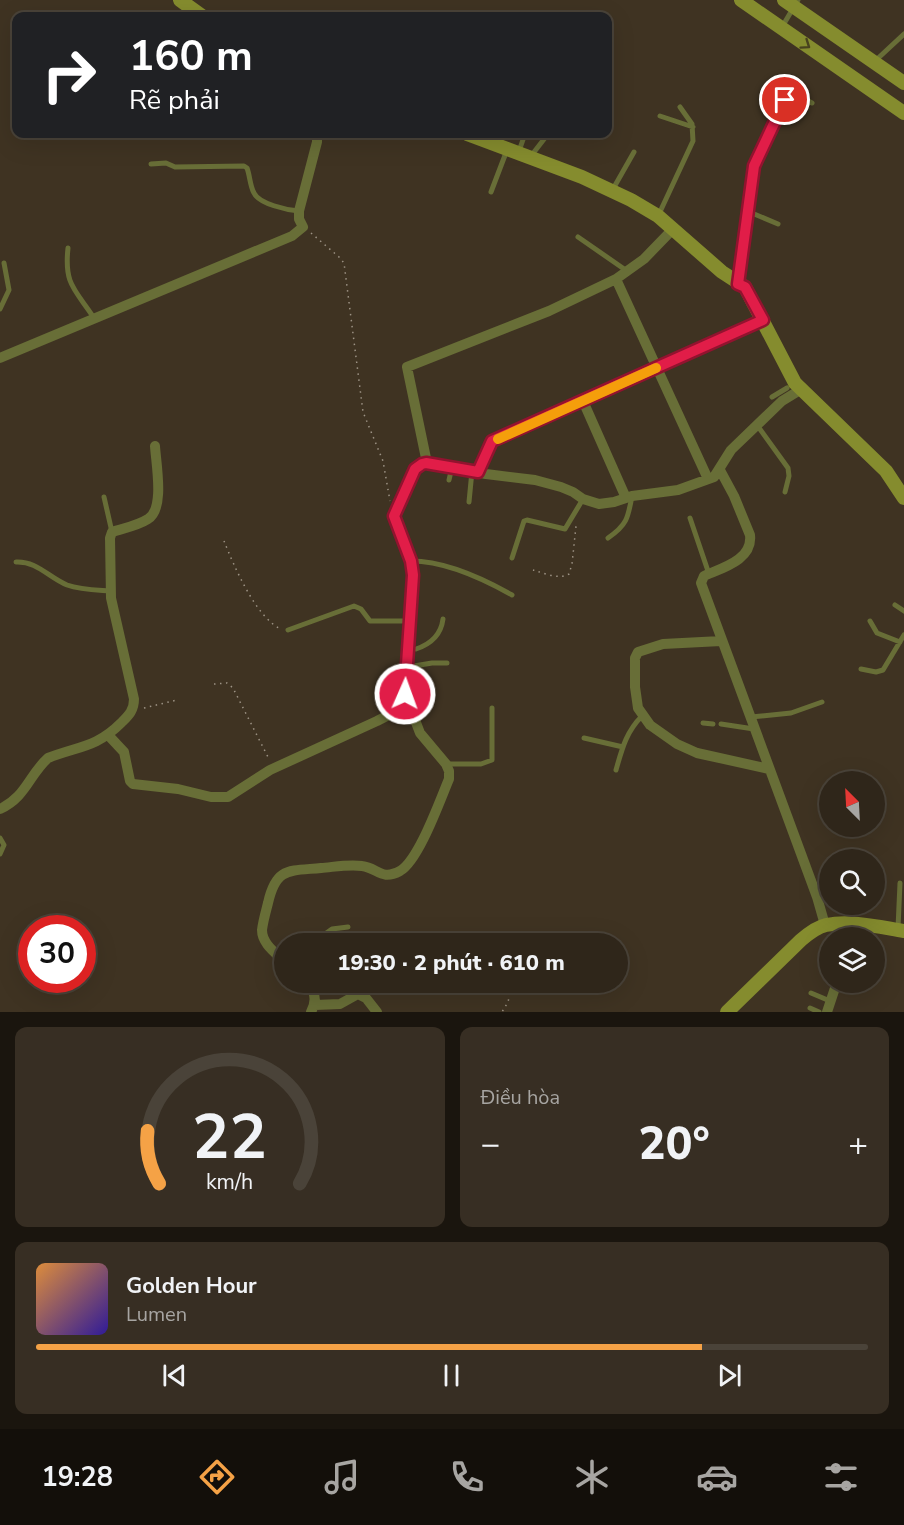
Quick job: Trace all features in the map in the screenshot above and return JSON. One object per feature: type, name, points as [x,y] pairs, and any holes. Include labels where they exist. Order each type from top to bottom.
[{"type":"street","points":[[741,0],[904,113]]},
{"type":"street","points":[[180,1],[196,12]]},
{"type":"street","points":[[792,2],[904,83]]},
{"type":"street","points":[[0,357],[282,241],[303,227],[299,219],[299,212],[317,138]]},
{"type":"street","points":[[478,138],[612,190],[658,216],[738,284],[745,287],[794,387],[886,471],[904,498]]},
{"type":"street","points":[[426,463],[407,367],[549,311],[616,279],[644,259],[673,229]]},
{"type":"street","points":[[616,279],[708,479]]},
{"type":"street","points":[[475,472],[492,441],[763,320]]},
{"type":"street","points":[[274,952],[263,938],[262,930],[276,879],[291,871],[360,865],[382,875],[401,870],[421,843],[449,779],[446,764],[425,741],[405,694],[406,668],[410,649],[413,575],[411,561],[394,516],[415,469],[426,463],[535,480],[573,492],[598,504],[678,490],[714,477],[731,450],[794,387]]},
{"type":"street","points":[[583,401],[629,497]]},
{"type":"street","points":[[0,809],[16,800],[48,758],[109,736],[134,707],[110,591],[110,538],[112,532],[143,522],[156,511],[158,490],[155,446]]},
{"type":"street","points":[[720,470],[734,495],[750,543],[744,556],[708,574],[701,579],[701,583],[817,897],[825,925]]},
{"type":"street","points":[[721,641],[663,644],[638,652],[635,658],[638,708],[650,725],[677,744],[697,753],[770,769]]},
{"type":"street","points":[[109,736],[124,752],[130,781],[133,784],[178,789],[201,796],[219,798],[228,797],[274,768],[408,705]]},
{"type":"street","points":[[825,925],[830,927]]},
{"type":"street","points":[[728,1012],[806,936],[825,925]]},
{"type":"street","points":[[857,927],[865,925],[879,927]]},
{"type":"street","points":[[885,928],[901,930]]},
{"type":"street","points":[[314,993],[313,1008],[340,1004],[361,994],[377,1012]]},
{"type":"lane","points":[[781,28],[792,2]]},
{"type":"lane","points":[[874,62],[904,34]]},
{"type":"lane","points":[[738,284],[756,159],[789,95],[795,94],[812,103]]},
{"type":"lane","points":[[658,216],[693,141],[693,127],[680,106]]},
{"type":"lane","points":[[660,116],[693,127]]},
{"type":"lane","points":[[491,192],[519,153],[524,138]]},
{"type":"lane","points":[[519,153],[542,138]]},
{"type":"lane","points":[[612,190],[634,152]]},
{"type":"lane","points":[[151,164],[166,163],[175,167],[244,166],[248,168],[257,198],[281,210],[299,212]]},
{"type":"lane","points":[[747,211],[778,224]]},
{"type":"lane","points":[[578,237],[627,271]]},
{"type":"lane","points":[[68,248],[66,270],[68,280],[94,318]]},
{"type":"lane","points":[[0,309],[9,290],[4,263]]},
{"type":"lane","points":[[772,397],[794,387]]},
{"type":"lane","points":[[757,424],[788,468],[789,476],[785,492]]},
{"type":"lane","points":[[449,480],[452,467]]},
{"type":"lane","points":[[469,502],[475,472]]},
{"type":"lane","points":[[104,497],[112,532]]},
{"type":"lane","points":[[608,538],[626,523],[629,497]]},
{"type":"lane","points":[[512,558],[524,521],[565,529],[584,499]]},
{"type":"lane","points":[[690,518],[708,574]]},
{"type":"lane","points":[[411,561],[436,563],[476,577],[513,595]]},
{"type":"lane","points":[[16,562],[35,564],[56,579],[75,588],[110,591]]},
{"type":"lane","points":[[895,605],[904,611]]},
{"type":"lane","points":[[288,630],[354,606],[361,609],[370,621],[410,621]]},
{"type":"lane","points":[[410,649],[426,645],[440,633],[443,619]]},
{"type":"lane","points":[[870,621],[877,633],[900,642]]},
{"type":"lane","points":[[861,669],[876,672],[883,670],[904,635]]},
{"type":"lane","points":[[406,668],[432,663],[447,663]]},
{"type":"lane","points":[[750,717],[791,713],[822,702]]},
{"type":"lane","points":[[446,764],[481,764],[492,760],[492,708]]},
{"type":"lane","points":[[616,770],[632,727],[642,716]]},
{"type":"lane","points":[[703,723],[712,724]]},
{"type":"lane","points":[[721,724],[754,729]]},
{"type":"lane","points":[[584,738],[623,747]]},
{"type":"lane","points":[[0,838],[4,846],[0,854]]},
{"type":"lane","points":[[900,883],[901,930]]},
{"type":"lane","points":[[328,933],[348,927]]},
{"type":"lane","points":[[811,993],[829,1007]]},
{"type":"lane","points":[[810,1008],[819,1012]]},
{"type":"path","points":[[303,227],[344,263],[363,412],[383,461],[394,516]]},
{"type":"path","points":[[533,570],[564,577],[569,574],[577,510]]},
{"type":"path","points":[[224,541],[238,573],[259,608],[277,627],[288,630]]},
{"type":"path","points":[[214,684],[226,683],[233,688],[274,768]]},
{"type":"path","points":[[134,707],[155,706],[177,700]]},
{"type":"path","points":[[502,1012],[510,993]]},
{"type":"slow traffic","points":[[498,439],[656,368]]},
{"type":"route","points":[[405,694],[413,569],[394,516],[415,469],[426,463],[478,472],[492,441],[763,320],[750,294],[745,287],[738,284],[754,166],[785,100]]}]
